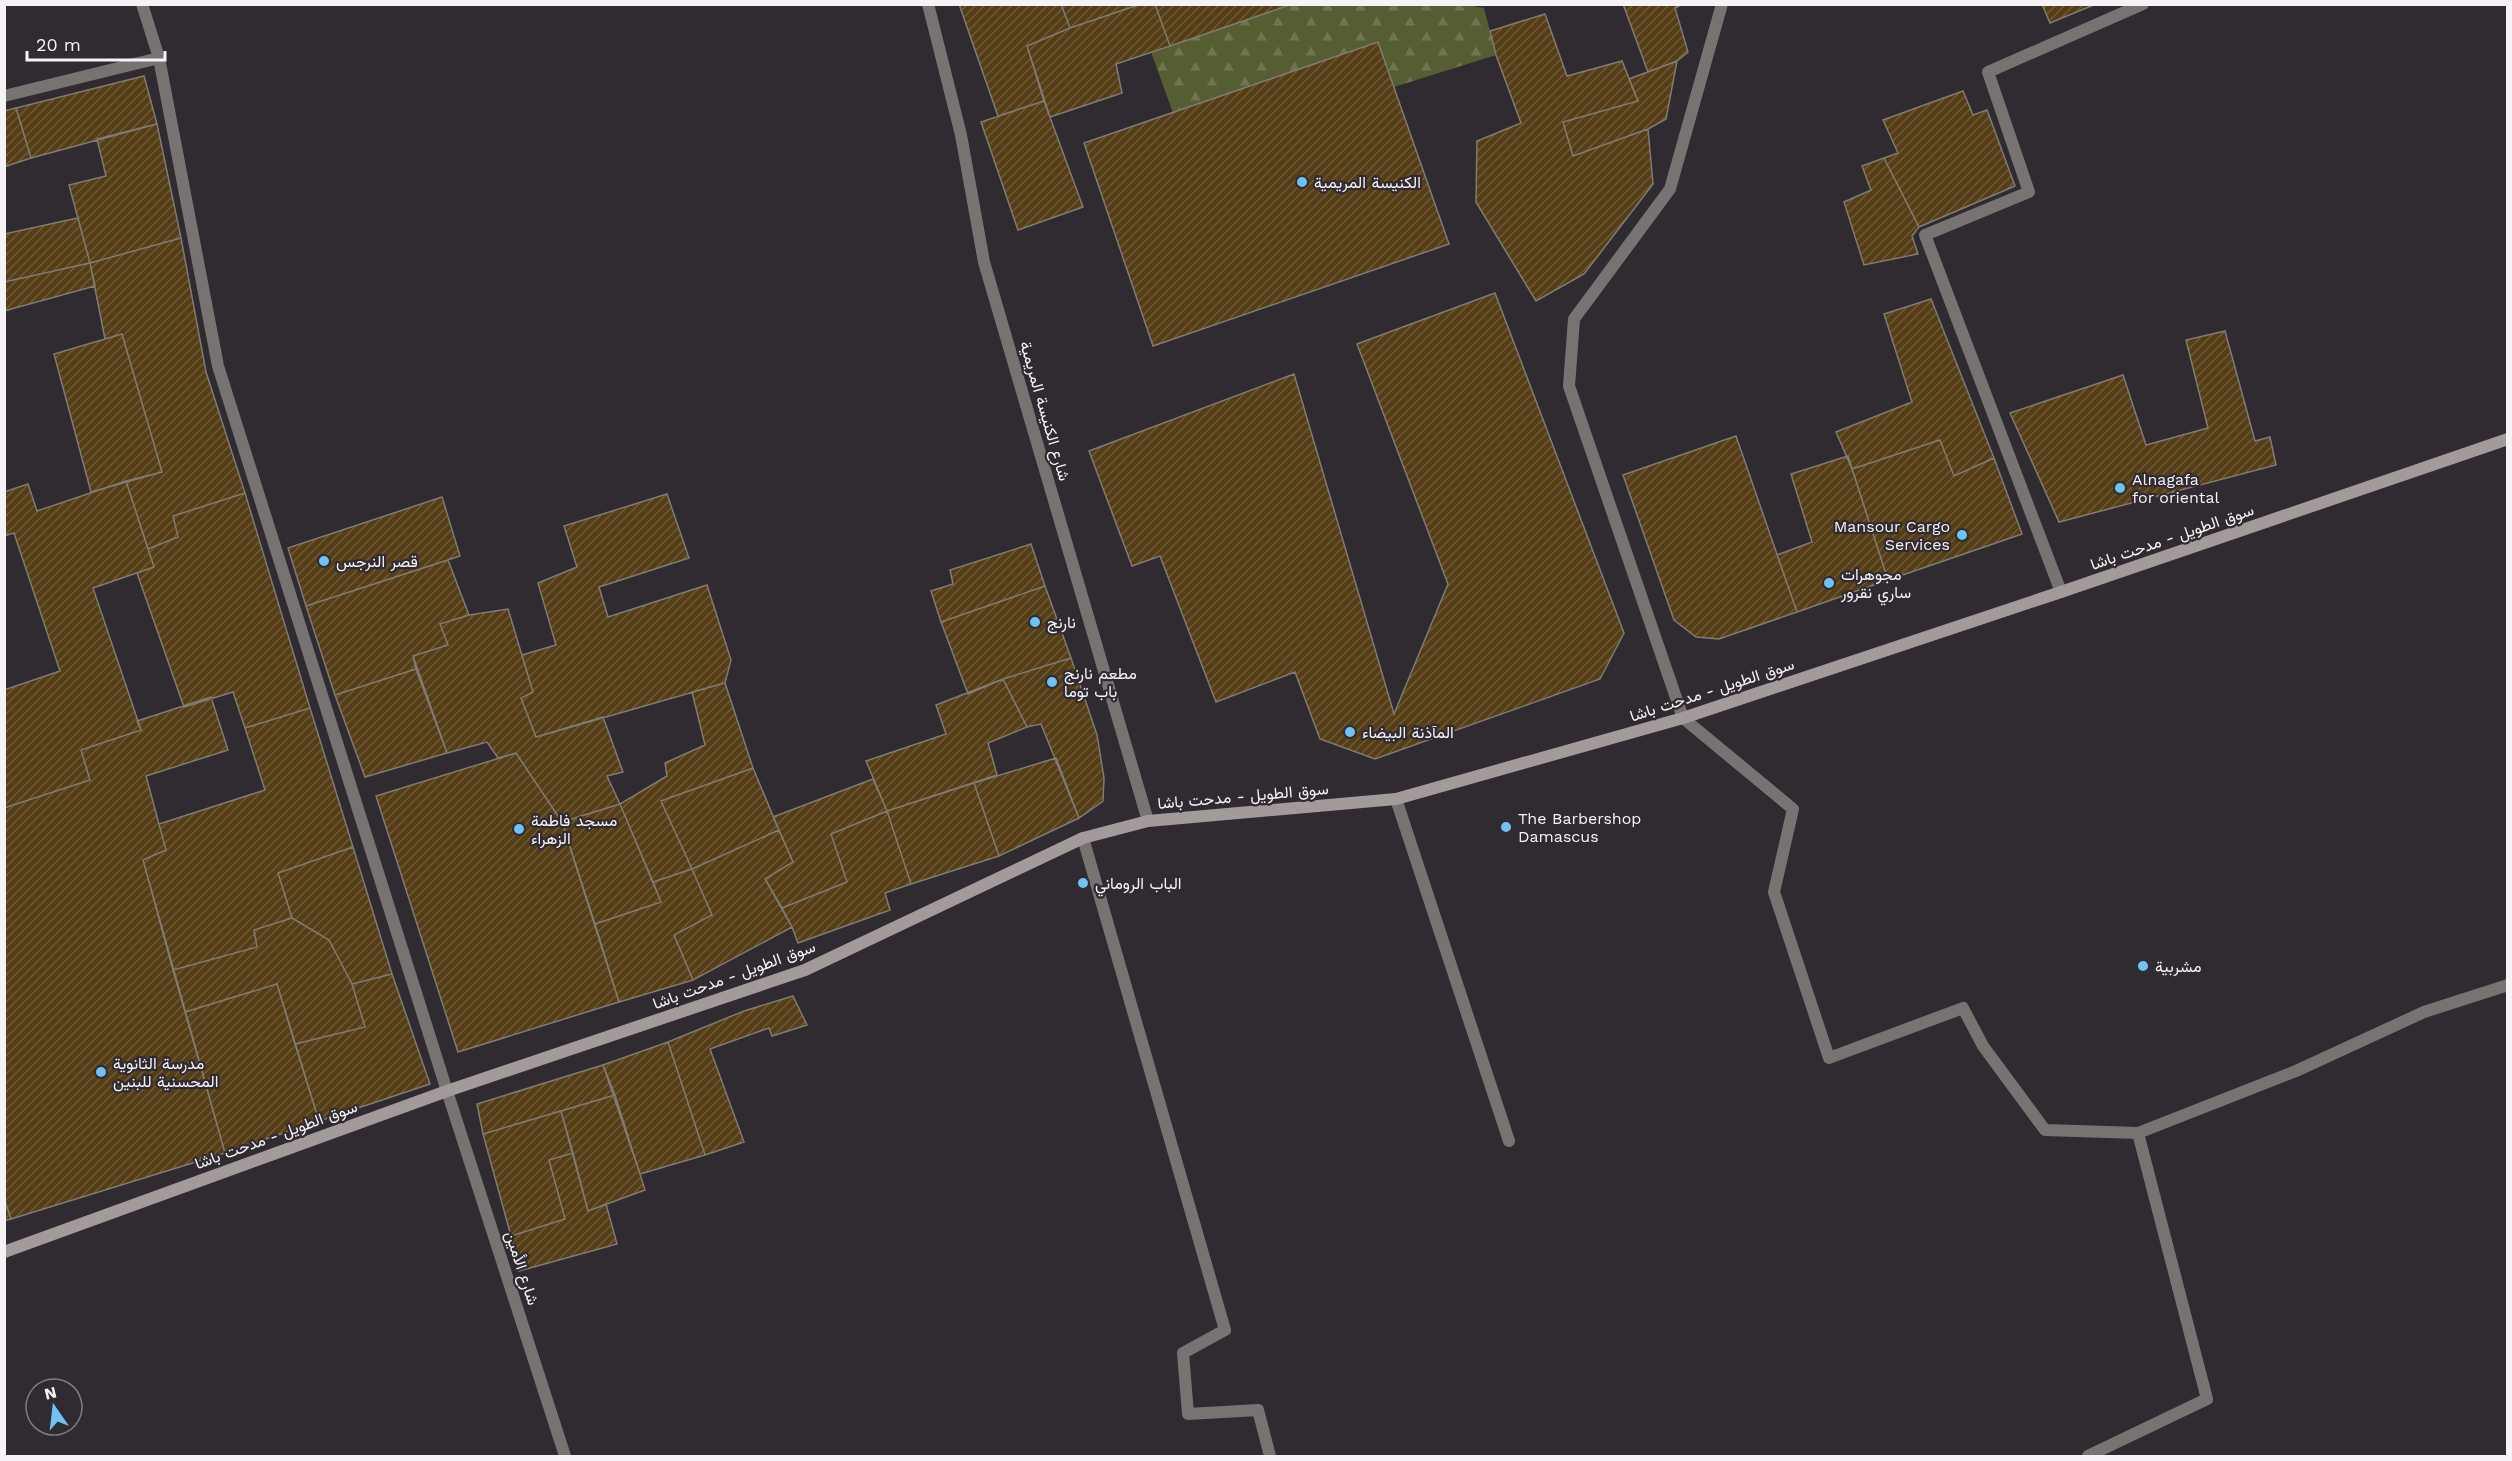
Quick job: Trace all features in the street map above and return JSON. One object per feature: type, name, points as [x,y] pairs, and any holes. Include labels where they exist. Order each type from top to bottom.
[{"type":"street","name":"شارع الأمين","points":[[142,4],[159,58],[218,366],[565,1456]]},
{"type":"street","name":"شارع الكنيسة المريمية","points":[[928,4],[961,135],[984,262],[1148,821]]},
{"type":"street","points":[[1722,4],[1670,189],[1574,319],[1569,386],[1683,718],[1793,808],[1774,892],[1829,1058],[1963,1008],[1983,1046],[2045,1130],[2138,1133],[2296,1071],[2424,1012],[2508,985]]},
{"type":"street","points":[[2061,592],[1925,235],[2029,192],[1988,72],[2143,4]]},
{"type":"street","points":[[4,96],[159,58]]},
{"type":"street","name":"سوق الطويل - مدحت باشا","points":[[4,1252],[447,1090],[805,970],[1083,838],[1148,821],[1396,799],[1683,718],[2508,439]]},
{"type":"street","points":[[1396,799],[1509,1141]]},
{"type":"street","points":[[1083,838],[1225,1330],[1183,1353],[1188,1414],[1258,1410],[1270,1456]]},
{"type":"street","points":[[2088,1456],[2207,1399],[2138,1133]]},
{"type":"green space","points":[[1460,4],[1484,8],[1496,55],[1394,87],[1378,42],[1173,113],[1151,52],[1291,5]]},
{"type":"building","points":[[959,4],[1061,4],[1070,28],[1027,46],[1044,101],[998,116]]},
{"type":"building","points":[[1061,4],[1141,4],[1070,28]]},
{"type":"building","points":[[1141,4],[1155,4],[1170,46],[1116,64],[1122,93],[1050,117],[1027,46],[1070,28]]},
{"type":"building","points":[[1155,4],[1287,4],[1287,6],[1170,46]]},
{"type":"building","points":[[1623,4],[1683,4],[1675,8],[1688,52],[1677,61],[1648,72]]},
{"type":"building","points":[[2042,4],[2096,4],[2050,23]]},
{"type":"building","points":[[1545,14],[1567,76],[1622,61],[1638,101],[1563,122],[1573,156],[1648,129],[1653,184],[1584,274],[1536,301],[1476,202],[1477,141],[1521,123],[1496,55],[1490,31]]},
{"type":"building","points":[[1378,42],[1449,244],[1153,346],[1084,143]]},
{"type":"building","points":[[1677,61],[1666,119],[1648,129],[1573,156],[1563,122],[1638,101],[1629,79]]},
{"type":"building","points":[[144,76],[157,124],[31,158],[16,108]]},
{"type":"building","points":[[1963,91],[1973,115],[1987,110],[2015,186],[1919,227],[1884,158],[1898,153],[1883,120]]},
{"type":"building","points":[[1044,101],[1083,207],[1018,230],[981,122]]},
{"type":"building","points":[[16,108],[31,158],[4,167],[4,111]]},
{"type":"building","points":[[157,124],[181,238],[90,263],[69,185],[106,176],[97,139]]},
{"type":"building","points":[[1884,158],[1919,227],[1912,236],[1918,254],[1864,265],[1844,202],[1871,190],[1862,166]]},
{"type":"building","points":[[78,218],[90,263],[4,282],[4,234]]},
{"type":"building","points":[[181,238],[206,372],[245,493],[173,516],[178,537],[148,549],[126,481],[162,472],[122,334],[105,339],[90,263]]},
{"type":"building","points":[[90,263],[95,286],[4,311],[4,282]]},
{"type":"building","points":[[1495,293],[1624,633],[1600,679],[1375,759],[1320,739],[1295,672],[1216,702],[1160,556],[1132,566],[1089,451],[1294,374],[1394,714],[1448,584],[1357,344]]},
{"type":"building","points":[[1931,299],[1994,458],[1954,476],[1940,440],[1852,469],[1836,432],[1912,402],[1884,314]]},
{"type":"building","points":[[2225,331],[2255,441],[2270,437],[2276,465],[2059,522],[2010,413],[2123,375],[2146,445],[2208,428],[2186,340]]},
{"type":"building","points":[[122,334],[162,472],[91,492],[54,354]]},
{"type":"building","points":[[1736,436],[1797,612],[1719,639],[1696,637],[1674,620],[1623,475]]},
{"type":"building","points":[[1940,440],[1954,476],[1994,458],[2022,534],[1888,580],[1852,469]]},
{"type":"building","points":[[1848,456],[1888,580],[1797,612],[1777,555],[1812,542],[1791,474]]},
{"type":"building","points":[[126,481],[154,567],[93,588],[141,730],[81,750],[90,780],[4,808],[4,690],[60,671],[14,533],[4,536],[4,492],[28,484],[37,511]]},
{"type":"building","points":[[245,493],[310,708],[245,728],[233,692],[184,707],[137,573],[154,567],[148,549],[178,537],[173,516]]},
{"type":"building","points":[[667,494],[689,558],[599,587],[608,617],[707,585],[731,660],[725,683],[536,737],[521,698],[533,692],[522,655],[556,645],[538,583],[577,567],[564,526]]},
{"type":"building","points":[[442,497],[460,556],[306,606],[288,548]]},
{"type":"building","points":[[1031,544],[1045,586],[941,622],[931,591],[953,584],[950,570]]},
{"type":"building","points":[[448,560],[469,615],[440,624],[448,645],[413,656],[416,669],[335,695],[306,606]]},
{"type":"building","points":[[1045,586],[1071,658],[1003,679],[968,694],[941,622]]},
{"type":"building","points":[[508,609],[533,692],[521,698],[536,737],[603,717],[623,772],[607,776],[620,804],[562,822],[516,753],[498,758],[487,742],[447,753],[413,656],[448,645],[440,624],[469,615]]},
{"type":"building","points":[[1071,658],[1097,735],[1104,778],[1103,801],[1079,818],[1041,724],[1027,727],[1003,679]]},
{"type":"building","points":[[416,669],[447,753],[365,777],[335,695]]},
{"type":"building","points":[[1003,679],[1027,727],[988,743],[997,775],[887,811],[866,761],[946,734],[936,705]]},
{"type":"building","points":[[725,683],[753,768],[661,801],[692,869],[653,882],[620,804],[667,776],[665,763],[705,745],[692,692]]},
{"type":"building","points":[[211,697],[228,750],[146,776],[166,850],[143,860],[225,1153],[11,1219],[4,1198],[4,808],[90,780],[81,750],[141,730],[137,721]]},
{"type":"building","points":[[310,708],[353,847],[278,873],[292,918],[254,930],[257,947],[173,970],[143,860],[166,850],[159,824],[265,790],[245,728]]},
{"type":"building","points":[[516,753],[562,822],[619,1002],[458,1052],[376,796]]},
{"type":"building","points":[[1056,758],[1079,818],[999,856],[974,783]]},
{"type":"building","points":[[753,768],[779,830],[692,869],[661,801]]},
{"type":"building","points":[[873,779],[887,811],[831,834],[847,882],[782,908],[765,879],[793,862],[773,817]]},
{"type":"building","points":[[974,783],[999,856],[911,884],[887,811]]},
{"type":"building","points":[[620,804],[661,902],[595,924],[562,822]]},
{"type":"building","points":[[887,811],[911,884],[885,893],[890,910],[798,943],[782,908],[847,882],[831,834]]},
{"type":"building","points":[[779,830],[793,862],[765,879],[792,927],[693,980],[674,935],[712,915],[692,869]]},
{"type":"building","points":[[353,847],[392,974],[352,984],[329,940],[292,918],[278,873]]},
{"type":"building","points":[[692,869],[712,915],[674,935],[693,980],[619,1002],[595,924],[661,902],[653,882]]},
{"type":"building","points":[[292,918],[329,940],[352,984],[365,1027],[295,1044],[277,984],[185,1012],[173,970],[257,947],[254,930]]},
{"type":"building","points":[[392,974],[430,1084],[319,1121],[295,1044],[365,1027],[352,984]]},
{"type":"building","points":[[277,984],[319,1121],[225,1153],[185,1012]]},
{"type":"building","points":[[793,996],[807,1025],[772,1036],[769,1028],[710,1049],[744,1142],[705,1155],[668,1042],[744,1011]]},
{"type":"building","points":[[668,1042],[705,1155],[640,1174],[603,1065]]},
{"type":"building","points":[[603,1065],[615,1095],[483,1134],[477,1104]]},
{"type":"building","points":[[615,1095],[645,1190],[588,1211],[561,1111]]},
{"type":"building","points":[[561,1111],[573,1153],[549,1160],[565,1219],[511,1236],[483,1134]]},
{"type":"building","points":[[573,1153],[588,1211],[606,1204],[617,1244],[519,1271],[511,1236],[565,1219],[549,1160]]},
{"type":"building","points":[[4,1198],[11,1219],[4,1221]]},
{"type":"place","name":"الكنيسة المريمية","points":[[1302,182]]},
{"type":"place","name":"Alnagafa for oriental","points":[[2120,488]]},
{"type":"place","name":"Mansour Cargo Services","points":[[1962,535]]},
{"type":"place","name":"قصر النرجس","points":[[324,561]]},
{"type":"place","name":"مجوهرات ساري نقرور","points":[[1829,583]]},
{"type":"place","name":"نارنج","points":[[1035,622]]},
{"type":"place","name":"مطعم نارنج باب توما","points":[[1052,682]]},
{"type":"place","name":"المآذنة البيضاء","points":[[1350,732]]},
{"type":"place","name":"The Barbershop Damascus","points":[[1506,827]]},
{"type":"place","name":"مسجد فاطمة الزهراء","points":[[519,829]]},
{"type":"place","name":"الباب الروماني","points":[[1083,883]]},
{"type":"place","name":"مشربية","points":[[2143,966]]},
{"type":"place","name":"مدرسة الثانوية المحسنية للبنين","points":[[101,1072]]}]
